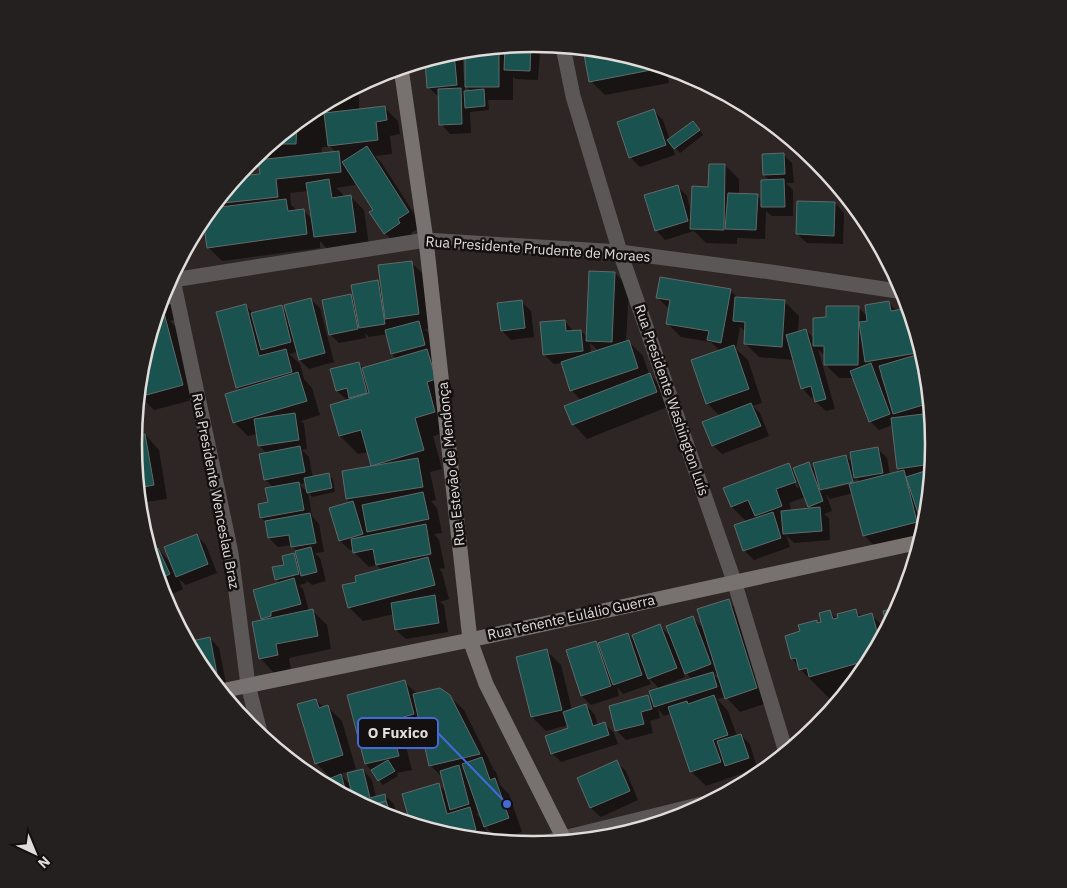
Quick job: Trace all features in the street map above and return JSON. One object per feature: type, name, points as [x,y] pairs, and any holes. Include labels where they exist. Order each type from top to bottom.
[{"type":"street","name":"Rua Presidente Washington Luís","points":[[564,54],[573,96],[620,252],[734,581],[784,745]]},
{"type":"street","name":"Rua Estevão de Mendonça","points":[[402,75],[426,240],[470,640],[486,684],[562,835]]},
{"type":"street","name":"Rua Presidente Prudente de Moraes","points":[[179,277],[426,240],[620,252],[893,290]]},
{"type":"street","name":"Rua Presidente Wenceslau Braz","points":[[174,289],[231,553],[248,685],[257,721]]},
{"type":"street","name":"Rua Tenente Eulálio Guerra","points":[[229,689],[470,640],[912,544]]},
{"type":"street","points":[[603,829],[660,815]]},
{"type":"building","points":[[531,52],[530,71],[504,70],[505,53]]},
{"type":"building","points":[[499,54],[499,87],[465,87],[465,59]]},
{"type":"building","points":[[584,56],[610,60],[650,70],[589,82]]},
{"type":"building","points":[[455,61],[457,85],[427,88],[426,68]]},
{"type":"building","points":[[461,88],[462,124],[439,125],[438,89]]},
{"type":"building","points":[[484,89],[485,106],[465,108],[464,91]]},
{"type":"building","points":[[385,106],[387,120],[376,122],[378,140],[328,146],[325,113]]},
{"type":"building","points":[[654,109],[666,145],[629,158],[617,122]]},
{"type":"building","points":[[693,121],[700,130],[674,149],[667,140]]},
{"type":"building","points":[[297,132],[296,144],[282,144]]},
{"type":"building","points":[[367,146],[409,212],[398,219],[400,223],[384,234],[369,212],[373,210],[342,162]]},
{"type":"building","points":[[339,151],[341,172],[276,179],[278,197],[226,203],[249,175],[260,174],[259,165],[265,159]]},
{"type":"building","points":[[784,153],[785,174],[763,175],[762,154]]},
{"type":"building","points":[[709,164],[725,164],[724,230],[690,229],[692,186],[708,187]]},
{"type":"building","points":[[329,179],[332,198],[351,195],[356,232],[314,237],[306,183]]},
{"type":"building","points":[[784,179],[785,207],[761,207],[761,180]]},
{"type":"building","points":[[678,185],[688,221],[655,231],[644,195]]},
{"type":"building","points":[[728,193],[758,194],[756,230],[725,229]]},
{"type":"building","points":[[286,199],[288,211],[304,209],[307,234],[207,248],[205,231],[222,207]]},
{"type":"building","points":[[797,201],[835,202],[834,236],[796,234]]},
{"type":"building","points":[[412,261],[419,314],[385,319],[378,265]]},
{"type":"building","points":[[589,271],[615,272],[612,342],[586,341]]},
{"type":"building","points":[[660,277],[731,289],[721,343],[707,340],[709,331],[666,324],[670,300],[656,298]]},
{"type":"building","points":[[378,280],[385,324],[359,328],[351,285]]},
{"type":"building","points":[[351,294],[358,329],[329,335],[322,300]]},
{"type":"building","points":[[172,295],[173,303],[168,304]]},
{"type":"building","points":[[735,297],[785,300],[782,347],[744,344],[745,322],[733,321]]},
{"type":"building","points":[[311,298],[325,353],[299,360],[284,305]]},
{"type":"building","points":[[522,300],[525,328],[501,331],[497,303]]},
{"type":"building","points":[[889,301],[891,311],[901,309],[914,353],[865,362],[859,322],[867,321],[865,305]]},
{"type":"building","points":[[246,304],[259,356],[286,349],[292,372],[236,388],[216,312]]},
{"type":"building","points":[[282,305],[291,342],[261,350],[251,313]]},
{"type":"building","points":[[826,306],[859,306],[858,365],[824,365],[824,346],[813,346],[813,318],[826,317]]},
{"type":"building","points":[[164,314],[183,385],[145,395],[155,343]]},
{"type":"building","points":[[565,320],[566,331],[581,330],[583,351],[543,355],[540,322]]},
{"type":"building","points":[[419,321],[425,345],[391,354],[385,330]]},
{"type":"building","points":[[806,329],[826,399],[815,402],[811,386],[801,389],[786,335]]},
{"type":"building","points":[[629,340],[638,368],[570,391],[561,362]]},
{"type":"building","points":[[734,345],[749,389],[706,404],[691,360]]},
{"type":"building","points":[[427,349],[436,379],[427,382],[435,412],[415,418],[424,450],[371,466],[361,430],[339,436],[330,405],[369,393],[362,368]]},
{"type":"building","points":[[914,355],[923,405],[893,414],[879,366]]},
{"type":"building","points":[[359,362],[367,393],[349,398],[347,388],[336,391],[330,369]]},
{"type":"building","points":[[871,363],[890,414],[869,422],[850,371]]},
{"type":"building","points":[[298,372],[307,401],[233,423],[225,394]]},
{"type":"building","points":[[650,373],[657,392],[572,425],[564,406]]},
{"type":"building","points":[[751,403],[761,426],[712,446],[702,422]]},
{"type":"building","points":[[295,413],[299,440],[258,446],[254,419]]},
{"type":"building","points":[[924,414],[924,465],[897,469],[891,418]]},
{"type":"building","points":[[145,434],[154,485],[144,487],[142,444],[142,435]]},
{"type":"building","points":[[300,446],[305,472],[264,480],[259,454]]},
{"type":"building","points":[[878,447],[883,473],[854,478],[850,452]]},
{"type":"building","points":[[846,455],[853,482],[820,490],[813,463]]},
{"type":"building","points":[[418,458],[423,487],[346,499],[342,471]]},
{"type":"building","points":[[809,462],[823,501],[808,507],[793,468]]},
{"type":"building","points":[[789,463],[796,482],[776,489],[782,506],[755,516],[748,500],[731,507],[723,488]]},
{"type":"building","points":[[904,470],[917,522],[863,536],[849,484]]},
{"type":"building","points":[[924,471],[918,514],[906,477]]},
{"type":"building","points":[[329,473],[332,488],[307,493],[304,478]]},
{"type":"building","points":[[299,482],[304,510],[260,518],[258,504],[268,502],[265,488]]},
{"type":"building","points":[[423,492],[429,519],[367,532],[362,505]]},
{"type":"building","points":[[353,501],[363,534],[339,541],[329,508]]},
{"type":"building","points":[[820,507],[822,531],[783,534],[781,511]]},
{"type":"building","points":[[773,512],[781,538],[743,551],[734,525]]},
{"type":"building","points":[[310,513],[316,543],[291,547],[289,535],[268,538],[265,521]]},
{"type":"building","points":[[426,524],[431,554],[376,565],[373,549],[353,553],[351,539]]},
{"type":"building","points":[[197,534],[208,564],[176,577],[164,547]]},
{"type":"building","points":[[311,547],[317,572],[301,576],[295,551]]},
{"type":"building","points":[[158,548],[170,574],[165,576],[163,570],[156,549]]},
{"type":"building","points":[[294,553],[299,574],[275,580],[272,567],[284,565],[282,556]]},
{"type":"building","points":[[428,557],[435,585],[348,608],[342,585],[356,582],[355,576]]},
{"type":"building","points":[[294,578],[301,604],[271,612],[271,616],[261,619],[253,590]]},
{"type":"building","points":[[435,595],[439,623],[395,630],[391,603]]},
{"type":"building","points":[[729,599],[757,688],[725,699],[697,609]]},
{"type":"building","points":[[313,609],[318,636],[276,644],[278,655],[259,659],[252,622]]},
{"type":"building","points":[[856,609],[858,617],[872,613],[877,632],[858,663],[809,677],[807,668],[799,670],[796,658],[791,659],[785,636],[800,631],[798,625],[817,620],[817,623],[821,622],[819,613],[830,610],[833,619],[838,618],[837,614]]},
{"type":"building","points":[[888,610],[885,618],[883,611]]},
{"type":"building","points":[[693,616],[711,664],[685,674],[666,626]]},
{"type":"building","points":[[660,624],[677,668],[648,679],[632,635]]},
{"type":"building","points":[[628,633],[642,675],[613,685],[598,643]]},
{"type":"building","points":[[210,637],[217,674],[208,662],[194,640]]},
{"type":"building","points":[[596,641],[611,686],[581,696],[566,650]]},
{"type":"building","points":[[547,649],[562,710],[531,717],[516,657]]},
{"type":"building","points":[[713,672],[717,687],[654,707],[649,691]]},
{"type":"building","points":[[405,680],[414,714],[390,721],[399,756],[365,764],[347,695]]},
{"type":"building","points":[[440,688],[450,695],[480,754],[429,766],[413,694]]},
{"type":"building","points":[[648,695],[652,709],[641,712],[644,724],[615,731],[609,706]]},
{"type":"building","points":[[714,695],[728,735],[713,740],[721,762],[690,772],[668,707],[687,701],[688,704]]},
{"type":"building","points":[[316,699],[319,708],[328,705],[343,755],[315,764],[297,704]]},
{"type":"building","points":[[586,704],[593,726],[605,722],[609,735],[551,754],[545,736],[568,728],[563,712]]},
{"type":"building","points":[[741,734],[749,758],[725,766],[717,741]]},
{"type":"building","points":[[482,757],[490,780],[495,778],[509,818],[484,827],[462,764]]},
{"type":"building","points":[[388,760],[395,771],[378,781],[371,770]]},
{"type":"building","points":[[617,760],[630,791],[590,808],[577,778]]},
{"type":"building","points":[[459,765],[469,804],[450,810],[440,771]]},
{"type":"building","points":[[363,769],[370,798],[385,794],[386,801],[378,803],[351,790],[347,773]]},
{"type":"building","points":[[341,774],[344,786],[338,783],[330,778]]},
{"type":"building","points":[[439,783],[447,814],[470,807],[476,830],[457,828],[408,815],[402,794]]},
{"type":"building","points":[[386,801],[388,808],[384,806],[379,804]]},
{"type":"place","name":"O Fuxico","points":[[507,804]]}]
